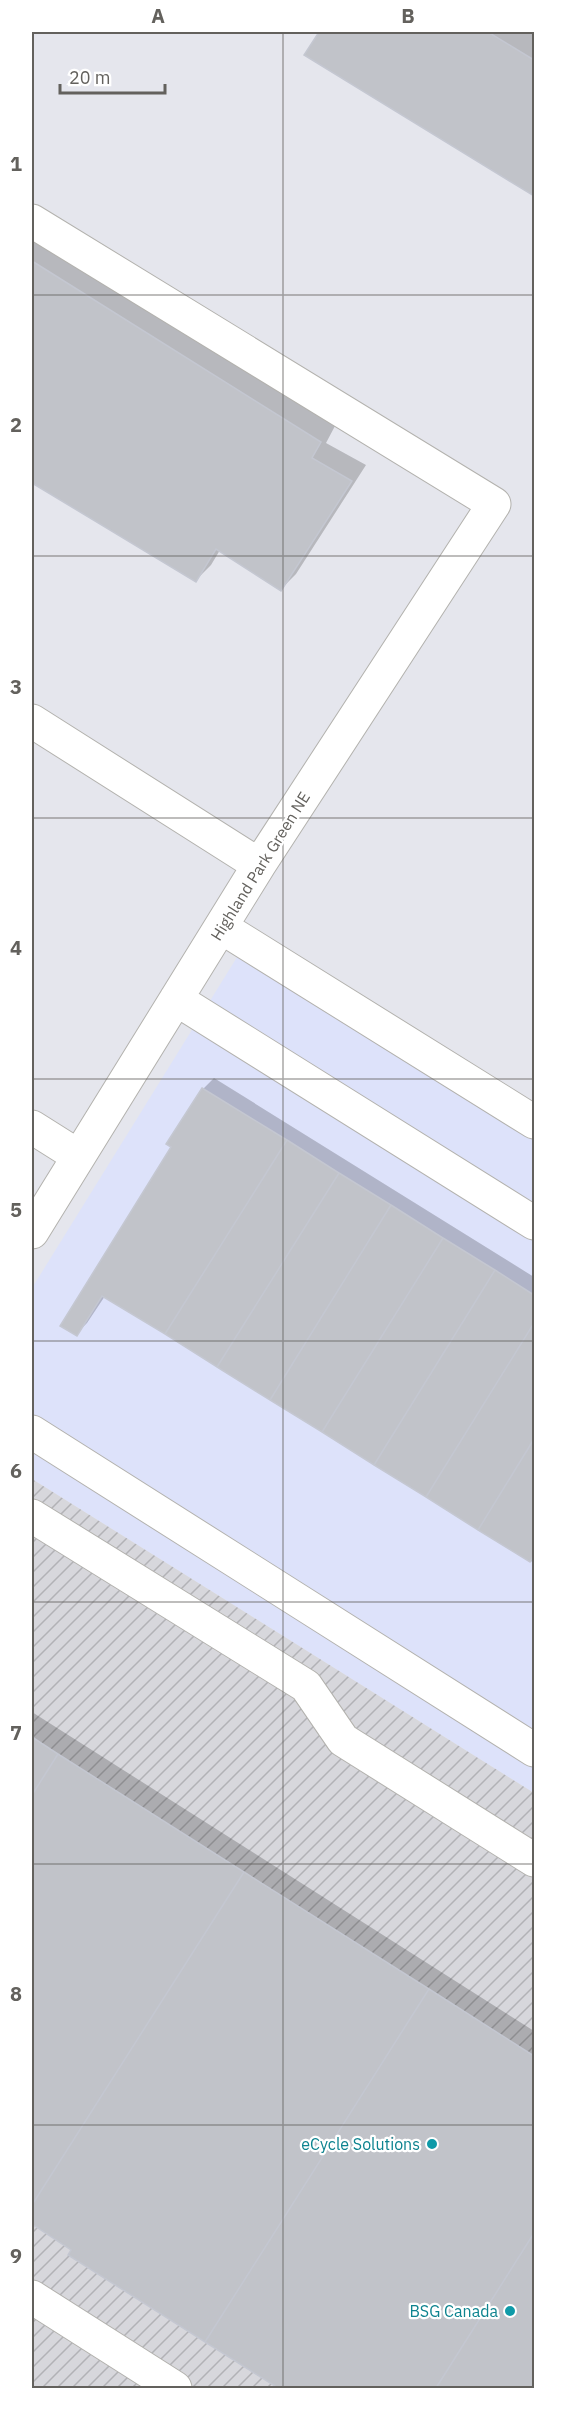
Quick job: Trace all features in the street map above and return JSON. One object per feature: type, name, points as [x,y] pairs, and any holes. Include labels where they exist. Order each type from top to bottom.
[{"type":"street","name":"Highland Park Green NE","points":[[32,221],[494,504],[259,865],[32,1232]]},
{"type":"street","points":[[32,721],[259,865]]},
{"type":"street","points":[[221,927],[534,1122]]},
{"type":"street","points":[[176,999],[534,1223]]},
{"type":"street","points":[[32,1127],[78,1156]]},
{"type":"street","points":[[32,1432],[534,1750]]},
{"type":"street","points":[[32,1516],[306,1686],[343,1740],[534,1860]]},
{"type":"street","points":[[32,2297],[175,2388]]},
{"type":"shaded area","points":[[239,954],[534,1138],[534,1793],[32,1479],[32,1288]]},
{"type":"shaded area","points":[[32,1479],[534,1793],[534,2388],[32,2388]]},
{"type":"building","points":[[319,32],[488,32],[534,60],[534,196],[304,55]]},
{"type":"building","points":[[32,261],[321,442],[312,458],[352,481],[281,591],[216,549],[196,582],[32,483]]},
{"type":"building","points":[[202,1088],[287,1140],[165,1334],[102,1296],[77,1336],[60,1326],[171,1147],[166,1144]]},
{"type":"building","points":[[287,1140],[339,1173],[217,1367],[165,1334]]},
{"type":"building","points":[[339,1173],[391,1205],[270,1400],[217,1367]]},
{"type":"building","points":[[391,1205],[443,1238],[322,1432],[270,1400]]},
{"type":"building","points":[[443,1238],[495,1270],[374,1465],[322,1432]]},
{"type":"building","points":[[495,1270],[534,1295],[534,1323],[426,1497],[374,1465]]},
{"type":"building","points":[[534,1323],[534,1439],[478,1530],[426,1497]]},
{"type":"building","points":[[534,1439],[534,1555],[530,1562],[478,1530]]},
{"type":"building","points":[[32,1737],[58,1754],[32,1795]]},
{"type":"building","points":[[58,1754],[244,1872],[32,2205],[32,1795]]},
{"type":"building","points":[[244,1872],[429,1989],[205,2342],[68,2255],[71,2250],[32,2224],[32,2205]]},
{"type":"building","name":"eCycle Solutions","points":[[429,1989],[534,2056],[534,2233],[436,2388],[278,2388],[205,2342]]},
{"type":"building","name":"BSG Canada","points":[[534,2233],[534,2388],[436,2388]]},
{"type":"place","name":"eCycle Solutions","points":[[432,2144]]},
{"type":"place","name":"BSG Canada","points":[[510,2311]]}]
